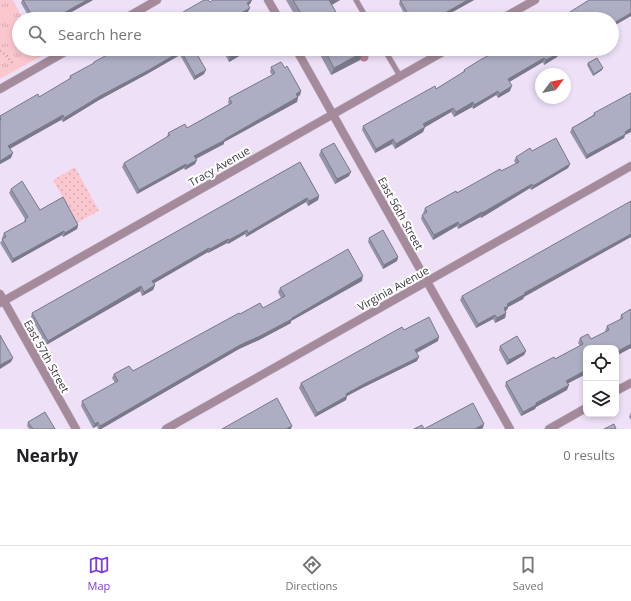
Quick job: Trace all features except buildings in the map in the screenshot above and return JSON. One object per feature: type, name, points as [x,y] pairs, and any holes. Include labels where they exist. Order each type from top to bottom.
[{"type":"street","points":[[136,12],[157,0]]},
{"type":"street","points":[[268,0],[275,12]]},
{"type":"street","points":[[514,12],[535,0]]},
{"type":"street","points":[[0,89],[58,56]]},
{"type":"street","name":"East 56th Street","points":[[300,56],[510,429]]},
{"type":"street","name":"Tracy Avenue","points":[[1,300],[436,56]]},
{"type":"street","name":"Virginia Avenue","points":[[166,429],[631,166]]},
{"type":"street","name":"East 57th Street","points":[[1,300],[76,429]]},
{"type":"street","points":[[619,389],[631,383]]},
{"type":"street","points":[[549,429],[583,410]]},
{"type":"lane","points":[[356,0],[363,12]]},
{"type":"lane","points":[[388,56],[400,76]]},
{"type":"path","points":[[0,51],[6,55],[14,65]]},
{"type":"green space","points":[[0,0],[13,0],[19,12],[12,12],[12,56],[41,56],[0,79]]},
{"type":"green space","points":[[75,167],[99,211],[77,223],[53,180]]}]
